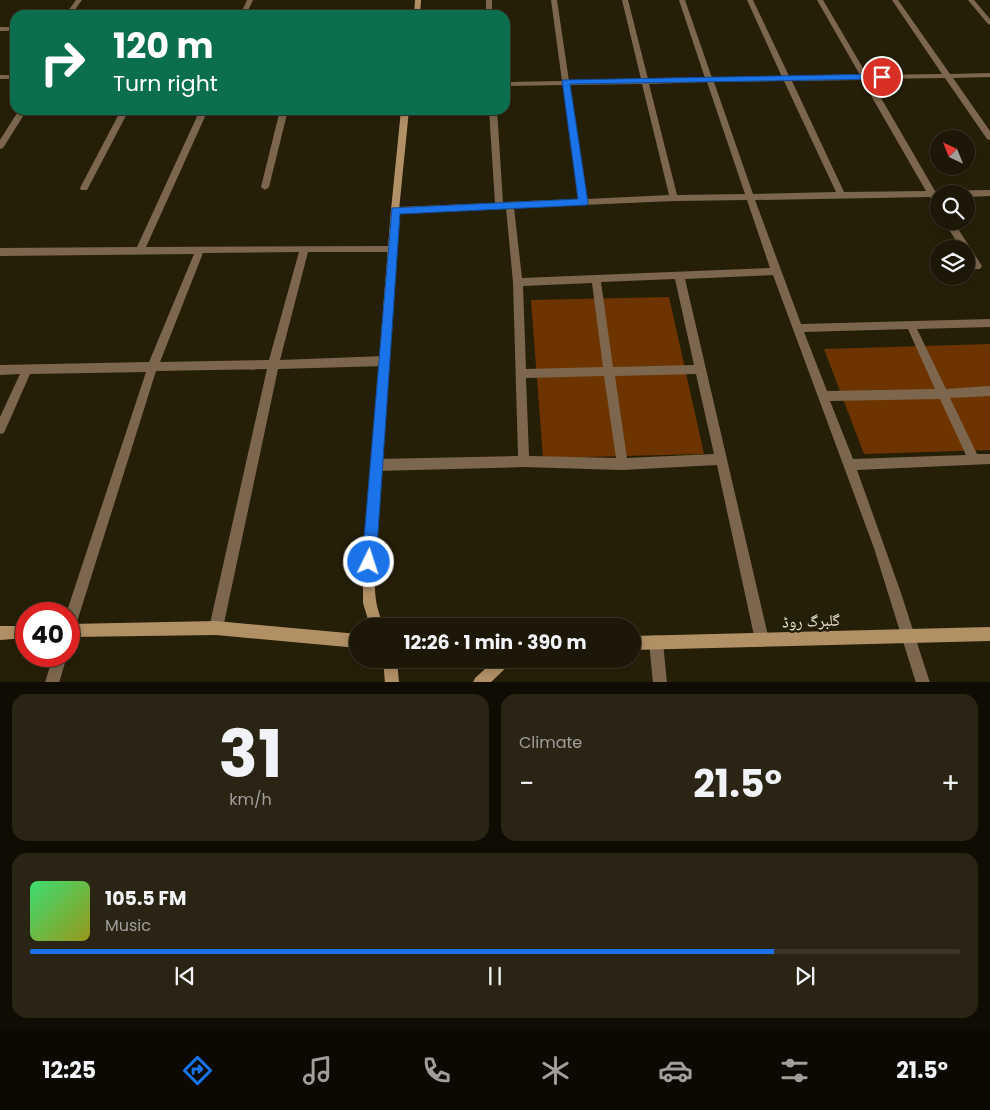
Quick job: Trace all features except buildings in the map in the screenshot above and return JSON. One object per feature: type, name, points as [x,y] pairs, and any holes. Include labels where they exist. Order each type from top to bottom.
[{"type":"street","points":[[72,10],[80,0]]},
{"type":"street","points":[[554,0],[583,203]]},
{"type":"street","points":[[625,0],[674,198]]},
{"type":"street","points":[[682,0],[776,272],[850,464],[909,635],[923,682]]},
{"type":"street","points":[[750,0],[842,196]]},
{"type":"street","points":[[820,0],[932,185]]},
{"type":"street","points":[[895,0],[990,137]]},
{"type":"street","points":[[971,0],[990,24]]},
{"type":"street","points":[[510,84],[990,75]]},
{"type":"street","points":[[0,146],[21,115]]},
{"type":"street","points":[[84,188],[122,115]]},
{"type":"street","points":[[140,250],[202,115]]},
{"type":"street","points":[[265,187],[283,115]]},
{"type":"street","points":[[373,618],[370,602],[369,562],[394,248],[395,210],[404,115]]},
{"type":"street","points":[[493,115],[499,206]]},
{"type":"street","points":[[975,193],[990,193]]},
{"type":"street","points":[[395,210],[674,198],[930,194]]},
{"type":"street","points":[[510,206],[518,282],[524,461]]},
{"type":"street","points":[[0,252],[394,248]]},
{"type":"street","points":[[76,602],[153,366],[200,249]]},
{"type":"street","points":[[216,628],[273,366],[304,249]]},
{"type":"street","points":[[518,282],[679,274],[776,272]]},
{"type":"street","points":[[679,274],[762,640]]},
{"type":"street","points":[[596,279],[622,464]]},
{"type":"street","points":[[797,328],[990,323]]},
{"type":"street","points":[[911,326],[974,460]]},
{"type":"street","points":[[0,370],[153,366],[273,366],[384,361]]},
{"type":"street","points":[[521,374],[701,369]]},
{"type":"street","points":[[0,429],[27,370]]},
{"type":"street","points":[[825,396],[943,394],[990,391]]},
{"type":"street","points":[[376,465],[524,461],[622,464],[721,459]]},
{"type":"street","points":[[850,464],[990,459]]},
{"type":"street","points":[[80,632],[216,628],[349,640]]},
{"type":"street","points":[[0,632],[15,632]]},
{"type":"street","name":"گلبرگ روڈ","points":[[641,643],[990,634]]},
{"type":"street","points":[[656,642],[660,682]]},
{"type":"street","points":[[52,682],[57,667]]},
{"type":"street","points":[[391,668],[392,682]]},
{"type":"street","points":[[480,682],[495,668]]},
{"type":"shaded area","points":[[669,297],[704,454],[543,458],[531,300]]},
{"type":"shaded area","points":[[990,344],[990,450],[864,454],[824,349]]},
{"type":"route","points":[[369,562],[394,248],[395,210],[583,203],[565,82],[882,77]]}]
